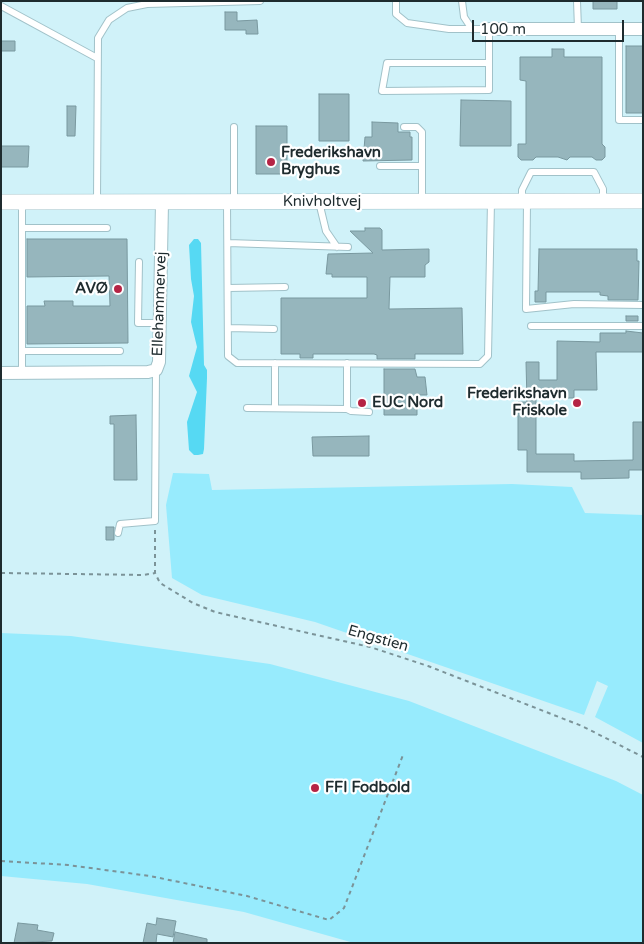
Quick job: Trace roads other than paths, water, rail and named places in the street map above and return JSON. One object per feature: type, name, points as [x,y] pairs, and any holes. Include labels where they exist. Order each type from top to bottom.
[{"type":"street","points":[[489,29],[643,29]]},
{"type":"street","name":"Knivholtvej","points":[[1,202],[643,201]]},
{"type":"street","name":"Ellehammervej","points":[[1,373],[148,372],[156,370],[159,362],[162,203]]},
{"type":"lane","points":[[97,202],[98,38],[108,20],[127,8],[147,4],[260,1]]},
{"type":"lane","points":[[396,1],[396,14],[407,23],[449,29],[489,29],[490,63],[489,90],[382,91],[388,63],[490,63]]},
{"type":"lane","points":[[462,1],[464,17],[472,29]]},
{"type":"lane","points":[[577,1],[578,29]]},
{"type":"lane","points":[[1,6],[97,58]]},
{"type":"lane","points":[[620,29],[619,120],[643,120]]},
{"type":"lane","points":[[234,127],[228,243],[228,356],[237,363],[480,364],[488,356],[491,201]]},
{"type":"lane","points":[[404,127],[417,127],[422,132],[422,201]]},
{"type":"lane","points":[[380,166],[422,166]]},
{"type":"lane","points":[[604,201],[603,189],[594,172],[531,172],[522,190],[525,201],[526,309],[574,304],[643,305]]},
{"type":"lane","points":[[22,202],[22,373]]},
{"type":"lane","points":[[319,202],[326,231],[337,247]]},
{"type":"lane","points":[[22,228],[107,228]]},
{"type":"lane","points":[[228,243],[348,247]]},
{"type":"lane","points":[[139,262],[138,323],[160,323]]},
{"type":"lane","points":[[228,288],[285,288]]},
{"type":"lane","points":[[531,326],[643,326]]},
{"type":"lane","points":[[228,328],[274,329]]},
{"type":"lane","points":[[22,351],[120,351]]},
{"type":"lane","points":[[275,363],[275,408]]},
{"type":"lane","points":[[346,409],[347,363]]},
{"type":"lane","points":[[118,533],[120,524],[155,521],[156,370]]},
{"type":"lane","points":[[247,408],[346,409],[370,412]]},
{"type":"place","name":"Frederikshavn Bryghus","points":[[271,162]]},
{"type":"place","name":"AVØ","points":[[118,289]]},
{"type":"place","name":"EUC Nord","points":[[362,403]]},
{"type":"place","name":"Frederikshavn Friskole","points":[[577,403]]},
{"type":"place","name":"FFI Fodbold","points":[[315,788]]}]
